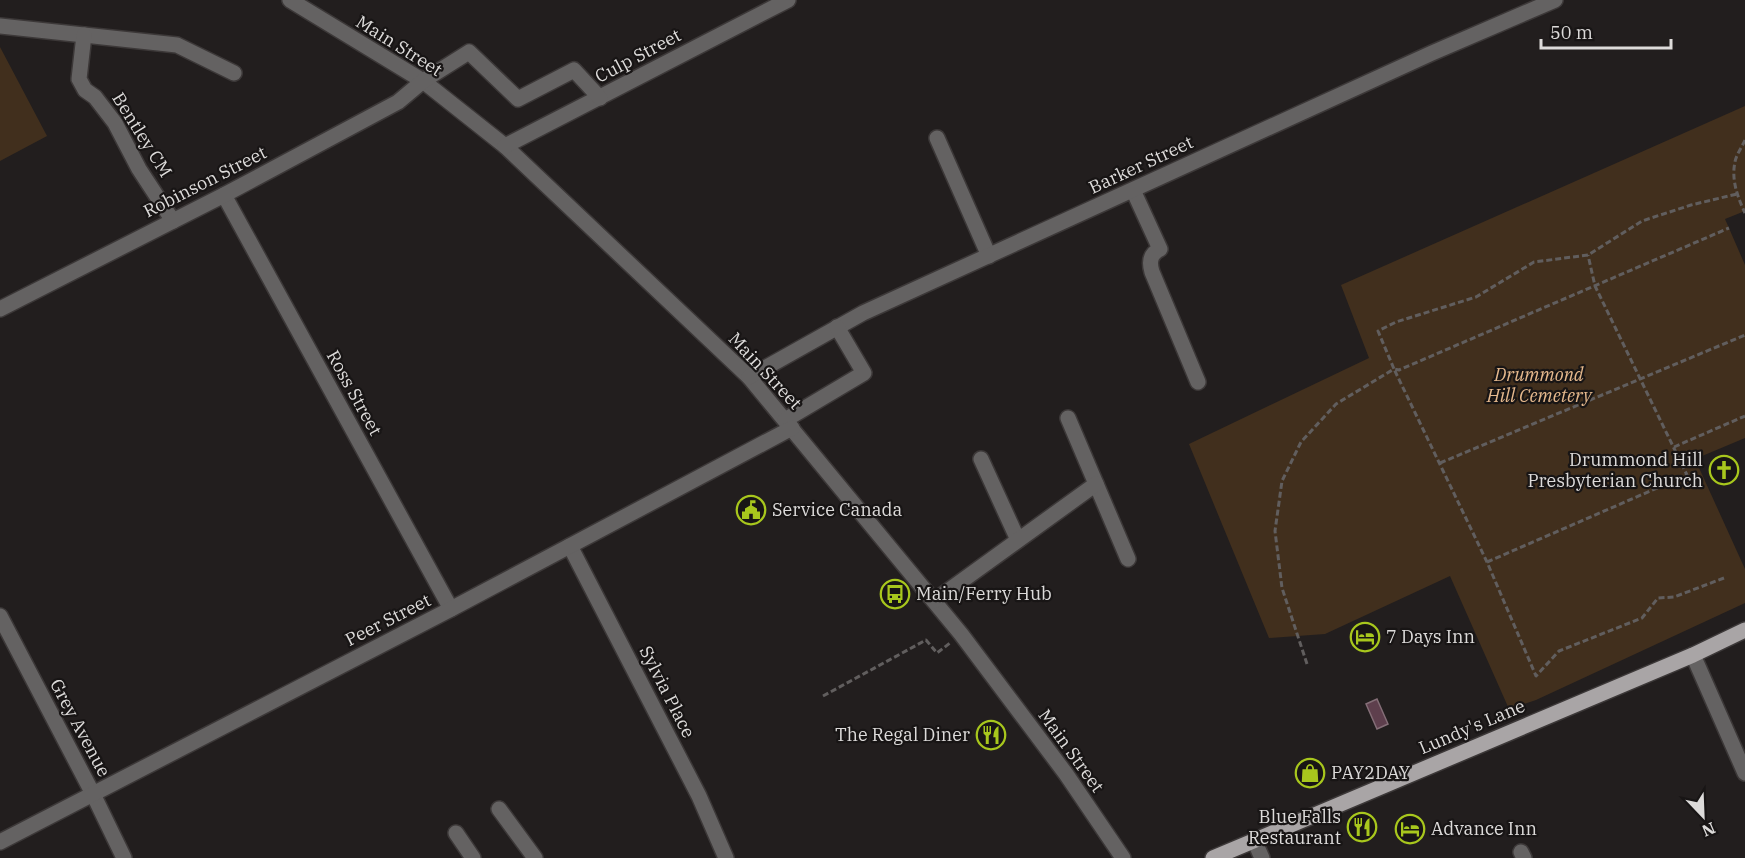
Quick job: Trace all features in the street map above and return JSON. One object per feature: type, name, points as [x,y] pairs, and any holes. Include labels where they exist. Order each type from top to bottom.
[{"type":"main road","name":"Lundy's Lane","points":[[1213,858],[1693,655],[1745,630]]},
{"type":"street","name":"Main Street","points":[[290,0],[423,81],[506,146],[749,377],[961,634],[1066,774],[1123,858]]},
{"type":"street","name":"Culp Street","points":[[506,146],[788,0]]},
{"type":"street","name":"Barker Street","points":[[749,377],[863,313],[1432,53],[1555,0]]},
{"type":"street","points":[[0,26],[177,45],[234,74]]},
{"type":"street","name":"Bentley CM","points":[[84,35],[79,79],[85,90],[95,97],[115,123],[139,169],[173,221]]},
{"type":"street","name":"Robinson Street","points":[[0,309],[224,195],[398,102],[423,81],[469,52],[518,99],[574,70],[600,98]]},
{"type":"street","points":[[937,138],[989,256]]},
{"type":"street","points":[[1133,190],[1160,249],[1154,252],[1151,258],[1152,272],[1198,382]]},
{"type":"street","name":"Ross Street","points":[[224,195],[451,609]]},
{"type":"street","name":"Peer Street","points":[[0,842],[570,546],[789,424],[864,373],[837,327]]},
{"type":"street","points":[[1068,418],[1128,559]]},
{"type":"street","points":[[981,459],[1018,540]]},
{"type":"street","points":[[934,601],[1096,484]]},
{"type":"street","name":"Sylvia Place","points":[[570,546],[699,796],[726,858]]},
{"type":"street","name":"Grey Avenue","points":[[0,616],[124,858]]},
{"type":"street","points":[[1693,655],[1745,772]]},
{"type":"street","points":[[499,809],[534,858]]},
{"type":"street","points":[[456,832],[473,858]]},
{"type":"street","points":[[1254,840],[1262,858]]},
{"type":"path","points":[[1745,140],[1735,161],[1734,179],[1745,213]]},
{"type":"path","points":[[1724,578],[1674,597],[1658,598],[1642,618],[1559,651],[1536,676],[1487,562],[1378,331],[1396,322],[1476,297],[1534,262],[1588,255],[1642,221],[1737,194]]},
{"type":"path","points":[[1307,664],[1282,588],[1275,531],[1282,481],[1301,442],[1336,404],[1394,369],[1399,370],[1729,228]]},
{"type":"path","points":[[1487,562],[1687,475],[1595,286],[1588,255]]},
{"type":"path","points":[[1440,464],[1745,335]]},
{"type":"path","points":[[1674,447],[1745,416]]},
{"type":"path","points":[[823,696],[926,640],[937,653],[961,634]]},
{"type":"green space","points":[[0,47],[47,136],[0,161]]},
{"type":"green space","name":"Drummond Hill Cemetery","points":[[1745,106],[1745,211],[1725,219],[1745,265],[1745,438],[1695,459],[1745,569],[1745,603],[1536,700],[1509,709],[1450,576],[1325,634],[1269,638],[1189,444],[1369,358],[1341,285]]},
{"type":"shaded area","points":[[1377,699],[1388,724],[1377,729],[1366,704]]},
{"type":"place","name":"Drummond Hill Presbyterian Church","points":[[1724,470]]},
{"type":"place","name":"Service Canada","points":[[751,510]]},
{"type":"place","name":"Main/Ferry Hub","points":[[895,594]]},
{"type":"place","name":"7 Days Inn","points":[[1365,637]]},
{"type":"place","name":"The Regal Diner","points":[[991,735]]},
{"type":"place","name":"PAY2DAY","points":[[1310,773]]},
{"type":"place","name":"Blue Falls Restaurant","points":[[1362,827]]},
{"type":"place","name":"Advance Inn","points":[[1410,829]]}]
